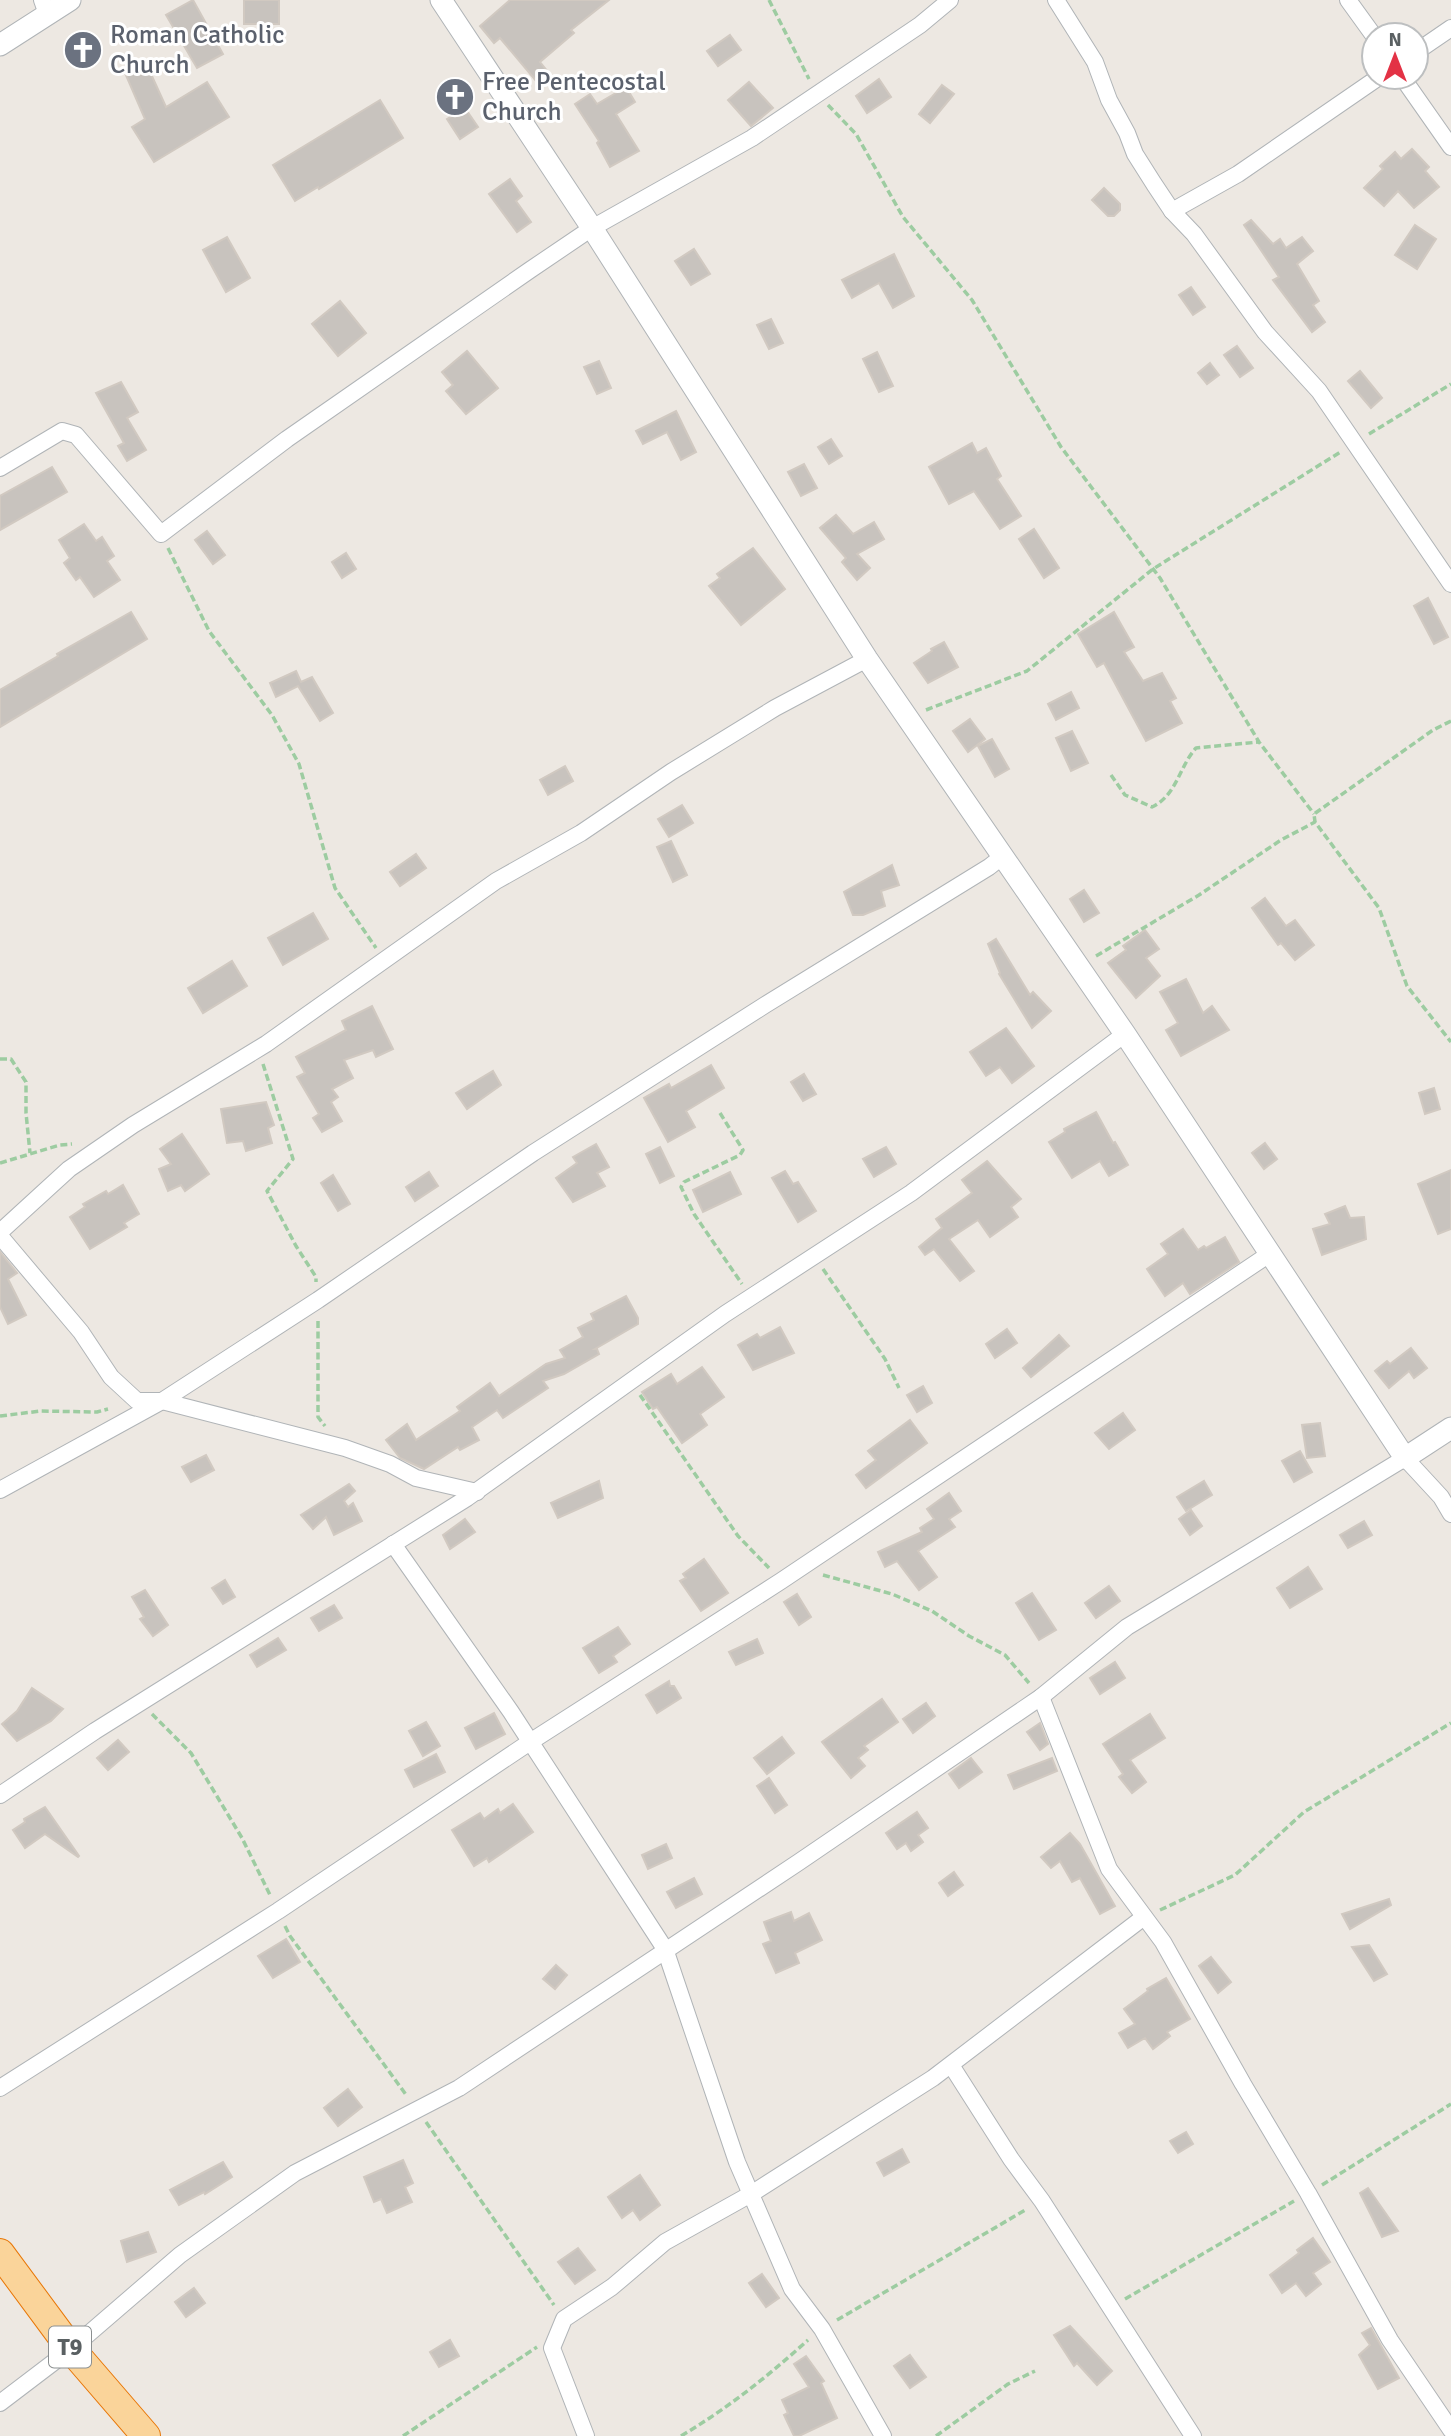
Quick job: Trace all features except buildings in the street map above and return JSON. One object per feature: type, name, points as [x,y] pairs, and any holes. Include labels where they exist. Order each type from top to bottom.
[{"type":"highway","name":"T9","points":[[0,2253],[71,2349],[146,2436]]},
{"type":"street","points":[[0,45],[45,7],[69,0]]},
{"type":"street","points":[[441,0],[593,228],[867,659],[1125,1034],[1405,1458],[1441,1497],[1451,1514]]},
{"type":"street","points":[[0,468],[62,431],[76,435],[161,534],[288,439],[593,228],[752,138],[920,25],[950,0]]},
{"type":"street","points":[[1056,0],[1095,62],[1109,100],[1127,132],[1135,154],[1172,211],[1194,234],[1265,332],[1319,391],[1451,584]]},
{"type":"street","points":[[1348,0],[1363,21]]},
{"type":"street","points":[[1430,42],[1451,28]]},
{"type":"street","points":[[1172,211],[1238,173],[1360,90]]},
{"type":"street","points":[[1412,91],[1451,147]]},
{"type":"street","points":[[477,1492],[416,1478],[390,1464],[345,1448],[162,1401],[136,1401],[111,1377],[81,1332],[0,1234],[69,1168],[266,1044],[496,881],[581,833],[671,772],[775,708],[867,659]]},
{"type":"street","points":[[0,1490],[162,1401],[318,1300],[545,1145],[1003,856]]},
{"type":"street","points":[[0,1795],[95,1731],[477,1492],[751,1297],[911,1192],[1125,1034]]},
{"type":"street","points":[[0,2088],[278,1911],[530,1742],[781,1581],[1271,1253]]},
{"type":"street","points":[[0,2403],[71,2349],[180,2255],[295,2173],[459,2088],[1041,1697],[1127,1627],[1451,1428]]},
{"type":"street","points":[[393,1544],[530,1742],[665,1949],[737,2162],[792,2289],[822,2329],[883,2436]]},
{"type":"street","points":[[1041,1697],[1109,1869],[1163,1942],[1390,2340],[1451,2430]]},
{"type":"street","points":[[586,2436],[552,2348],[564,2319],[612,2287],[665,2242],[751,2194],[951,2065],[1144,1917]]},
{"type":"street","points":[[951,2065],[1193,2436]]},
{"type":"path","points":[[769,0],[804,72],[818,94],[856,134],[903,217],[972,300],[1061,447],[1153,569],[1259,742],[1314,814],[1315,822],[1379,908],[1407,986],[1451,1042]]},
{"type":"path","points":[[907,717],[1027,671],[1153,569],[1451,384]]},
{"type":"path","points":[[161,534],[209,631],[272,715],[299,764],[335,888],[384,960]]},
{"type":"path","points":[[1314,814],[1451,720]]},
{"type":"path","points":[[1111,775],[1125,795],[1152,807],[1164,801],[1196,748],[1259,742]]},
{"type":"path","points":[[1079,967],[1315,822]]},
{"type":"path","points":[[266,1044],[263,1062],[293,1159],[267,1191],[316,1277],[318,1418],[345,1448]]},
{"type":"path","points":[[0,1059],[11,1059],[26,1082],[30,1153]]},
{"type":"path","points":[[720,1112],[743,1150],[740,1155],[684,1182],[681,1187],[694,1214],[751,1297]]},
{"type":"path","points":[[0,1163],[60,1144],[105,1144]]},
{"type":"path","points":[[814,1256],[885,1359],[899,1388]]},
{"type":"path","points":[[0,1416],[41,1411],[97,1412],[136,1401]]},
{"type":"path","points":[[1144,1917],[1235,1875],[1304,1812],[1451,1723]]},
{"type":"path","points":[[1110,2308],[1308,2193],[1451,2105]]},
{"type":"path","points":[[403,2436],[536,2348],[564,2319],[417,2110]]},
{"type":"path","points":[[681,2436],[717,2414],[769,2376],[822,2329],[1042,2201]]},
{"type":"path","points":[[936,2436],[1008,2384],[1035,2371]]},
{"type":"place","name":"Roman Catholic Church","points":[[83,50]]},
{"type":"place","name":"Free Pentecostal Church","points":[[455,97]]}]
